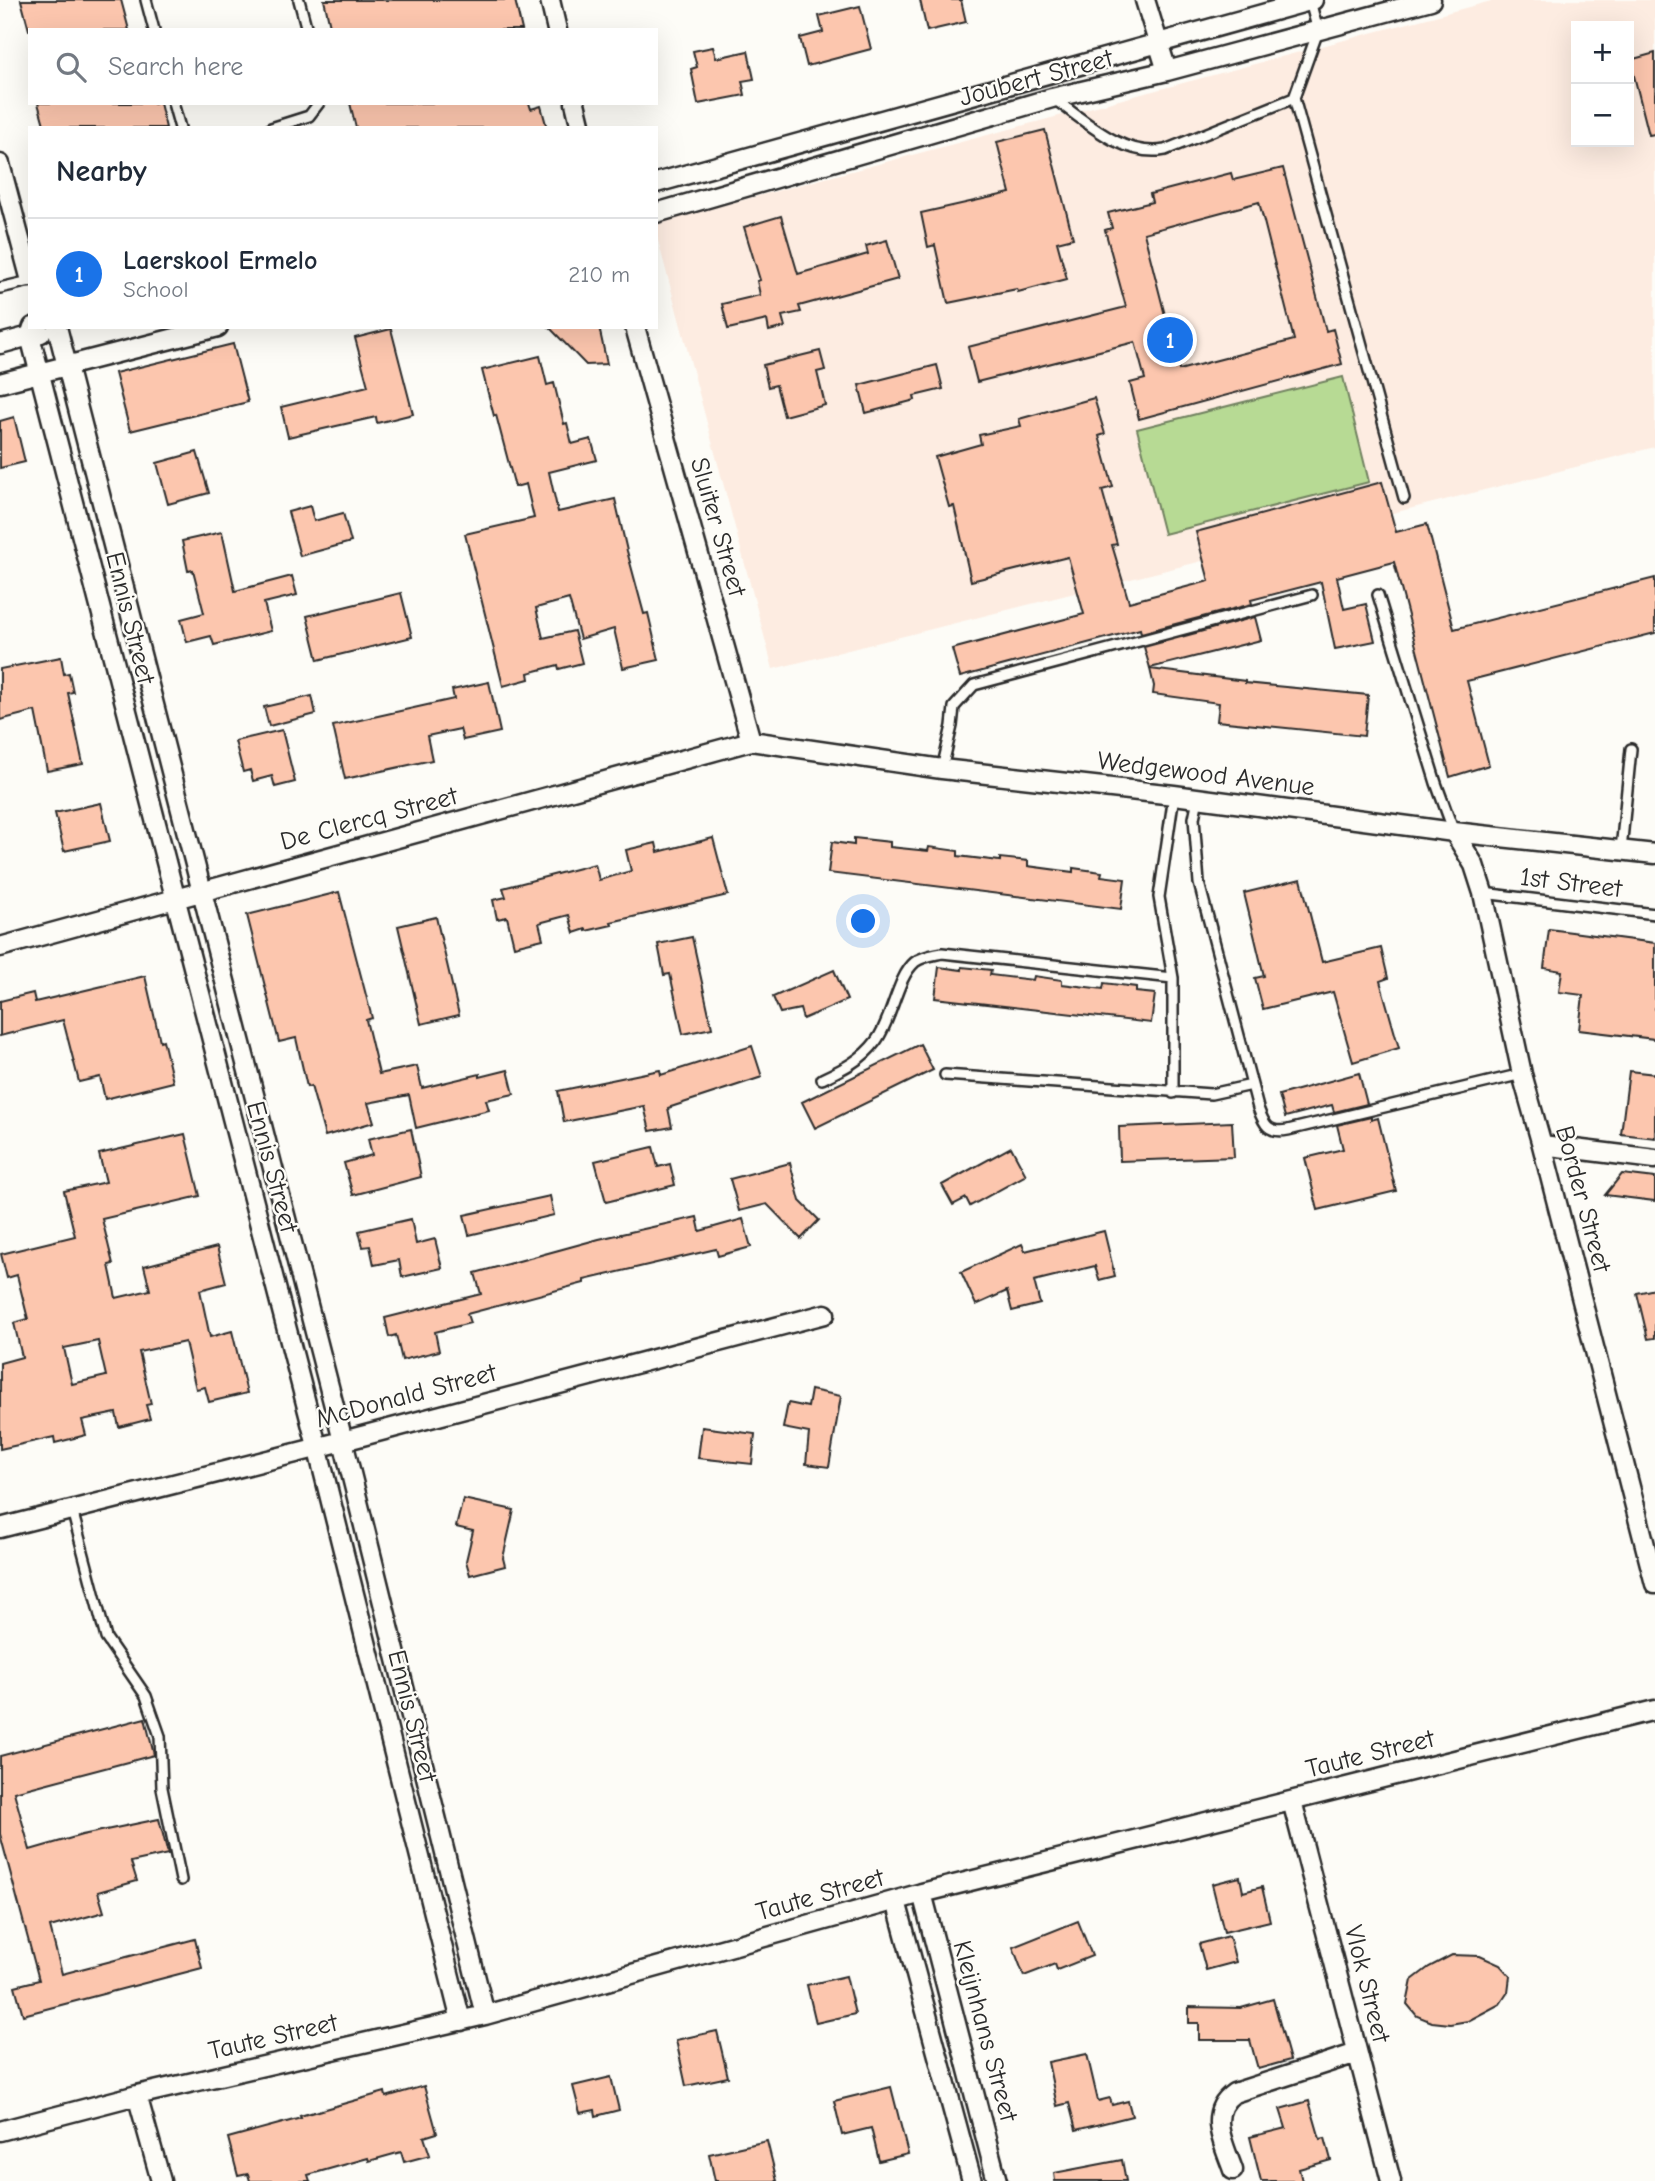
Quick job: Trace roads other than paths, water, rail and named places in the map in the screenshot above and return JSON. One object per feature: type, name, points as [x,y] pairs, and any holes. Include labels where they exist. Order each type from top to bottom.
[{"type":"street","points":[[550,0],[557,28]]},
{"type":"street","points":[[1146,0],[1157,45],[1167,71]]},
{"type":"street","name":"Joubert Street","points":[[658,182],[1312,0]]},
{"type":"street","name":"Joubert Street","points":[[658,213],[1052,98],[1167,71],[1431,0]]},
{"type":"street","points":[[575,105],[580,126]]},
{"type":"street","points":[[0,164],[28,271]]},
{"type":"street","points":[[0,344],[31,331],[50,329]]},
{"type":"street","name":"Ennis Street","points":[[60,329],[66,366],[343,1441],[485,2015]]},
{"type":"street","points":[[0,383],[210,329]]},
{"type":"street","name":"Sluiter Street","points":[[636,329],[751,741]]},
{"type":"street","name":"Ennis Street","points":[[31,331],[175,901],[317,1446],[461,2021]]},
{"type":"street","name":"Wedgewood Avenue","points":[[751,741],[942,769],[1655,854]]},
{"type":"street","name":"De Clercq Street","points":[[0,947],[751,741]]},
{"type":"street","name":"Border Street","points":[[1454,832],[1474,865],[1483,893],[1522,1074],[1650,1538],[1655,1584]]},
{"type":"street","points":[[1542,1145],[1655,1159]]},
{"type":"street","name":"McDonald Street","points":[[0,1528],[824,1314]]},
{"type":"street","name":"Taute Street","points":[[0,2131],[137,2095],[485,2015],[922,1893],[1655,1710]]},
{"type":"street","name":"Vlok Street","points":[[1293,1801],[1391,2181]]},
{"type":"street","name":"Kleijnhans Street","points":[[922,1893],[997,2181]]},
{"type":"street","name":"Kleijnhans Street","points":[[896,1901],[972,2181]]},
{"type":"street","points":[[1233,2169],[1218,2124],[1219,2111],[1228,2097],[1357,2053]]},
{"type":"street","points":[[137,2095],[161,2181]]},
{"type":"lane","points":[[146,0],[153,28]]},
{"type":"lane","points":[[299,0],[306,28]]},
{"type":"lane","points":[[1312,0],[1318,31],[1294,98],[1404,498]]},
{"type":"lane","points":[[1052,98],[1116,142],[1154,152],[1294,98]]},
{"type":"lane","points":[[174,105],[179,126]]},
{"type":"lane","points":[[277,126],[309,116],[317,105]]},
{"type":"lane","points":[[0,288],[28,280]]},
{"type":"lane","points":[[942,769],[954,707],[974,685],[1312,595]]},
{"type":"lane","points":[[1378,595],[1436,783],[1454,832]]},
{"type":"lane","points":[[1621,850],[1631,749]]},
{"type":"lane","points":[[1173,1093],[1173,978],[1159,897],[1174,795]]},
{"type":"lane","points":[[1198,799],[1194,818],[1199,883],[1252,1085],[1262,1118],[1269,1129],[1277,1132],[1522,1074]]},
{"type":"lane","name":"1st Street","points":[[1483,893],[1655,914]]},
{"type":"lane","points":[[822,1079],[855,1063],[876,1041],[908,970],[915,962],[932,955],[942,953],[1173,978]]},
{"type":"lane","points":[[945,1075],[1173,1093],[1211,1094],[1252,1085]]},
{"type":"lane","points":[[72,1510],[102,1629],[111,1648],[146,1696],[160,1736],[162,1788],[181,1880]]},
{"type":"place","name":"Laerskool Ermelo","points":[[1170,340]]}]
